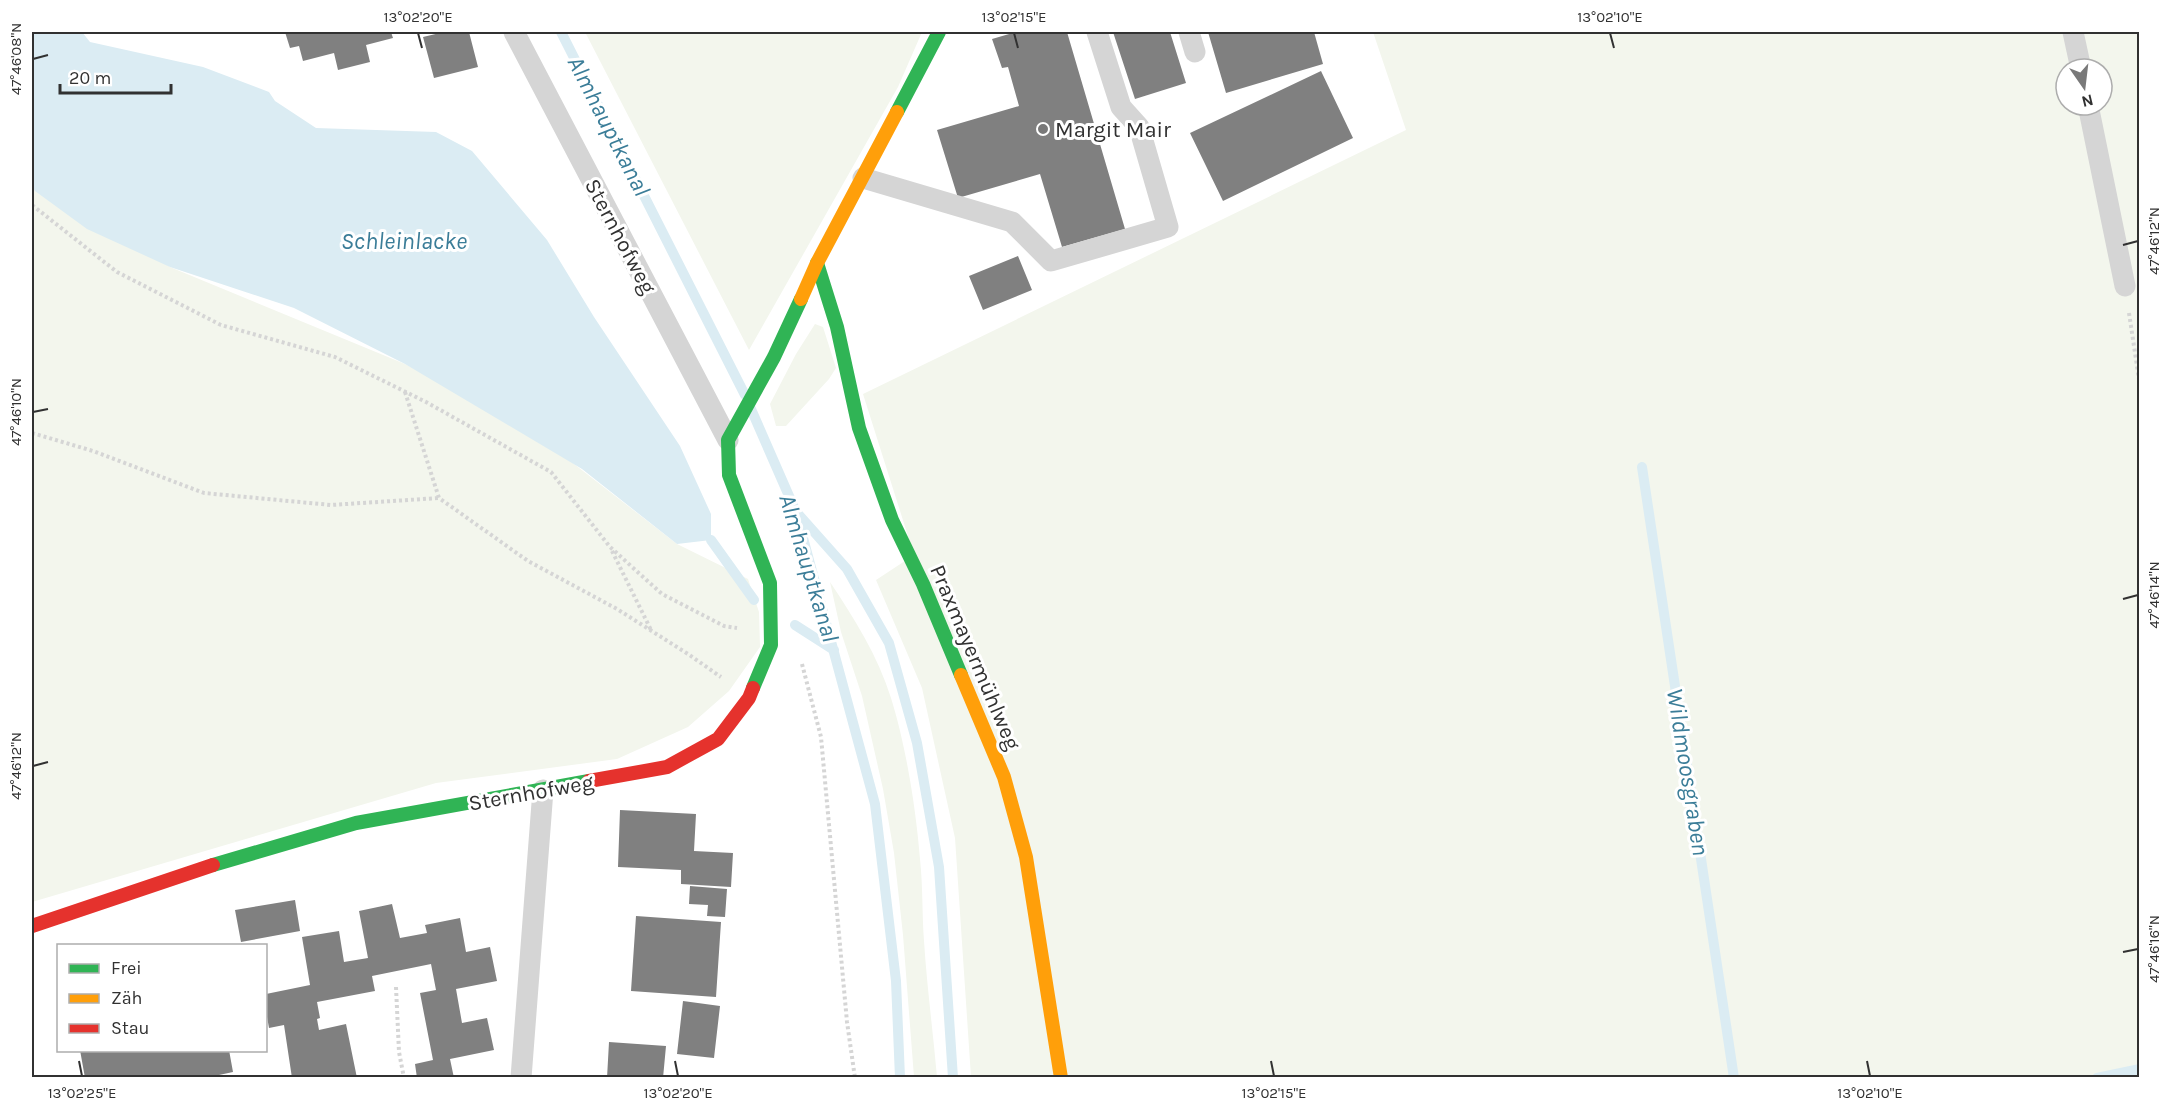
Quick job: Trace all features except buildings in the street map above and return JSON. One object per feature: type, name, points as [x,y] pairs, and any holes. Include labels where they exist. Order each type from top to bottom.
[{"type":"street","points":[[728,440],[774,357],[817,263],[939,32]]},
{"type":"street","name":"Praxmayermühlweg","points":[[817,263],[837,327],[859,428],[892,520],[923,584],[1004,777],[1026,857],[1061,1077]]},
{"type":"street","name":"Sternhofweg","points":[[32,926],[199,869],[356,823],[667,767],[718,739],[749,698],[771,645],[770,583],[729,475],[728,440]]},
{"type":"lane","name":"Sternhofweg","points":[[514,32],[728,440]]},
{"type":"lane","points":[[863,178],[1012,222],[1052,261],[1168,227],[1138,127],[1121,107],[1097,32]]},
{"type":"lane","points":[[1189,32],[1195,52]]},
{"type":"lane","points":[[2073,32],[2078,57]]},
{"type":"lane","points":[[2090,117],[2125,286]]},
{"type":"lane","points":[[521,1077],[543,790]]},
{"type":"path","points":[[32,205],[117,272],[221,325],[334,357],[405,391],[551,472],[610,547],[662,594],[724,626],[770,633]]},
{"type":"path","points":[[2125,286],[2139,386]]},
{"type":"path","points":[[405,391],[439,498],[528,561],[617,609],[688,654],[749,698]]},
{"type":"path","points":[[32,433],[93,451],[204,493],[331,505],[439,498]]},
{"type":"path","points":[[610,547],[652,631]]},
{"type":"path","points":[[801,658],[821,736],[847,1022],[855,1077]]},
{"type":"path","points":[[396,987],[399,1052],[404,1077]]},
{"type":"shaded area","points":[[585,32],[922,32],[898,87],[749,350]]},
{"type":"shaded area","points":[[1373,32],[2139,32],[2139,1077],[971,1077],[955,838],[922,688],[876,580],[914,555],[863,394],[1406,130]]},
{"type":"shaded area","points":[[32,179],[170,267],[405,364],[520,422],[677,544],[748,579],[759,612],[760,647],[729,691],[688,727],[617,759],[436,783],[32,902]]},
{"type":"shaded area","points":[[815,324],[823,327],[836,368],[829,379],[786,426],[776,426],[770,404],[796,354]]},
{"type":"shaded area","points":[[830,582],[856,623],[886,682],[901,736],[910,778],[918,840],[925,958],[937,1077],[914,1077],[894,853],[883,789],[862,696],[841,632]]},
{"type":"water","name":"Schleinlacke","points":[[32,32],[82,32],[90,42],[203,67],[269,92],[275,101],[316,128],[436,132],[472,151],[547,240],[594,317],[680,446],[711,514],[711,540],[677,544],[582,469],[405,364],[294,308],[170,267],[87,229],[35,191],[32,186]]},
{"type":"waterway","name":"Almhauptkanal","points":[[561,32],[745,395]]},
{"type":"waterway","name":"Almhauptkanal","points":[[751,409],[796,512],[875,804],[896,981],[900,1078]]},
{"type":"waterway","name":"Wildmoosgraben","points":[[1642,467],[1734,1078]]},
{"type":"waterway","points":[[799,515],[847,569],[889,643],[917,743],[939,867],[953,1078]]},
{"type":"waterway","name":"Schleinlacke","points":[[711,540],[754,600]]},
{"type":"waterway","name":"Schleinlacke","points":[[795,625],[834,650]]},
{"type":"waterway","points":[[2097,1078],[2140,1069]]},
{"type":"traffic: fast","points":[[897,112],[939,32]]},
{"type":"traffic: fast","points":[[817,263],[837,327],[859,428],[892,520],[923,584],[961,675]]},
{"type":"traffic: fast","points":[[753,688],[771,645],[770,583],[729,475],[728,440],[774,357],[801,299]]},
{"type":"traffic: fast","points":[[213,865],[356,823],[589,781]]},
{"type":"traffic: slow","points":[[801,299],[817,263],[897,112]]},
{"type":"traffic: slow","points":[[961,675],[1004,777],[1026,857],[1061,1078]]},
{"type":"traffic: jam","points":[[589,781],[667,767],[718,739],[749,698],[753,688]]},
{"type":"traffic: jam","points":[[32,926],[213,865]]},
{"type":"place","name":"Margit Mair","points":[[1043,129]]}]
